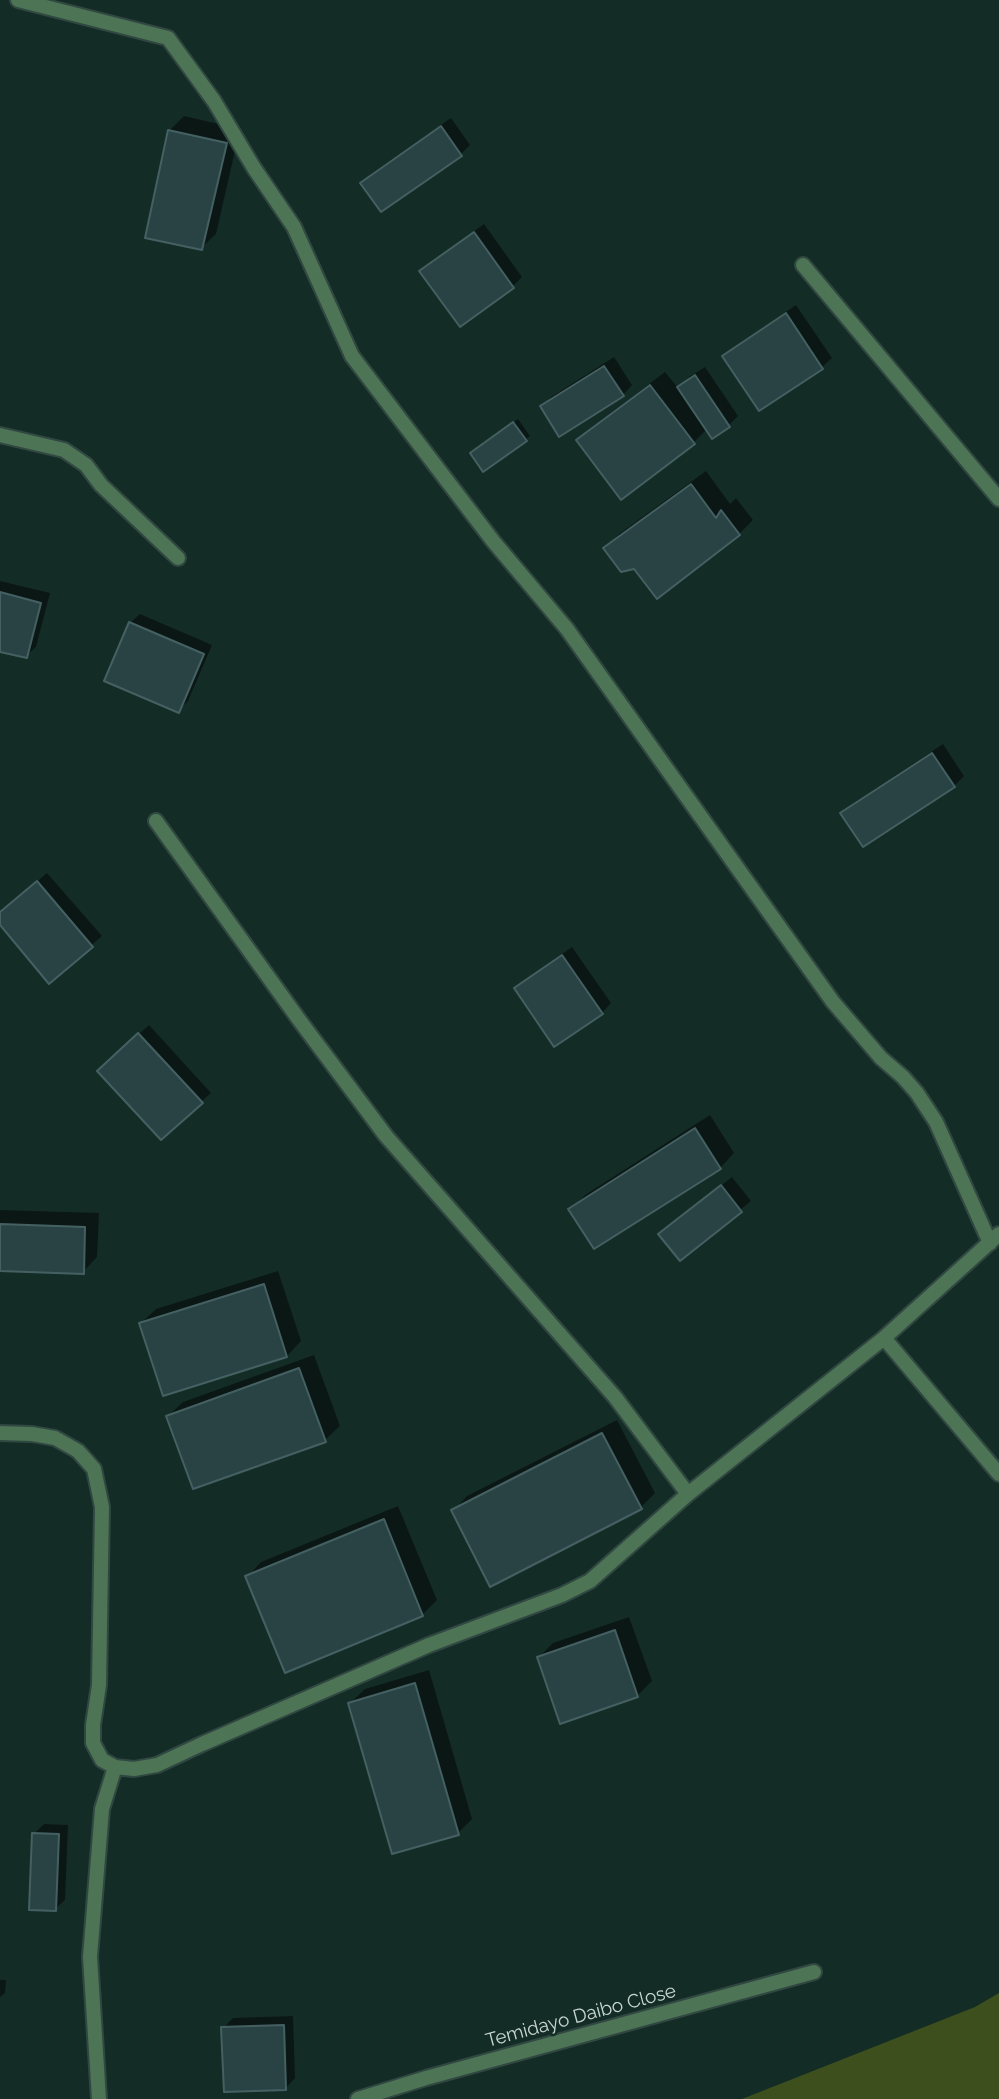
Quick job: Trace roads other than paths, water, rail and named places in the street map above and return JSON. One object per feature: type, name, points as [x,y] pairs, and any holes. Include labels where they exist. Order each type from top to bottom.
[{"type":"street","points":[[0,1433],[55,1438],[78,1451],[94,1469],[102,1507],[99,1685],[93,1743],[102,1760],[115,1767],[134,1769],[157,1765],[429,1645],[562,1595],[590,1581],[688,1494],[884,1339],[995,1239],[936,1122],[916,1093],[903,1077],[881,1058],[833,1002],[567,629],[493,541],[352,356],[294,228],[214,101],[168,38],[18,0]]},
{"type":"street","points":[[803,265],[999,499]]},
{"type":"street","points":[[0,435],[64,450],[86,465],[101,485],[178,558]]},
{"type":"street","points":[[156,821],[386,1136],[615,1396],[688,1494]]},
{"type":"street","points":[[884,1339],[999,1474]]},
{"type":"street","points":[[99,2099],[90,1957],[102,1809],[115,1767]]},
{"type":"street","name":"Temidayo Daibo Close","points":[[358,2099],[814,1972]]}]
